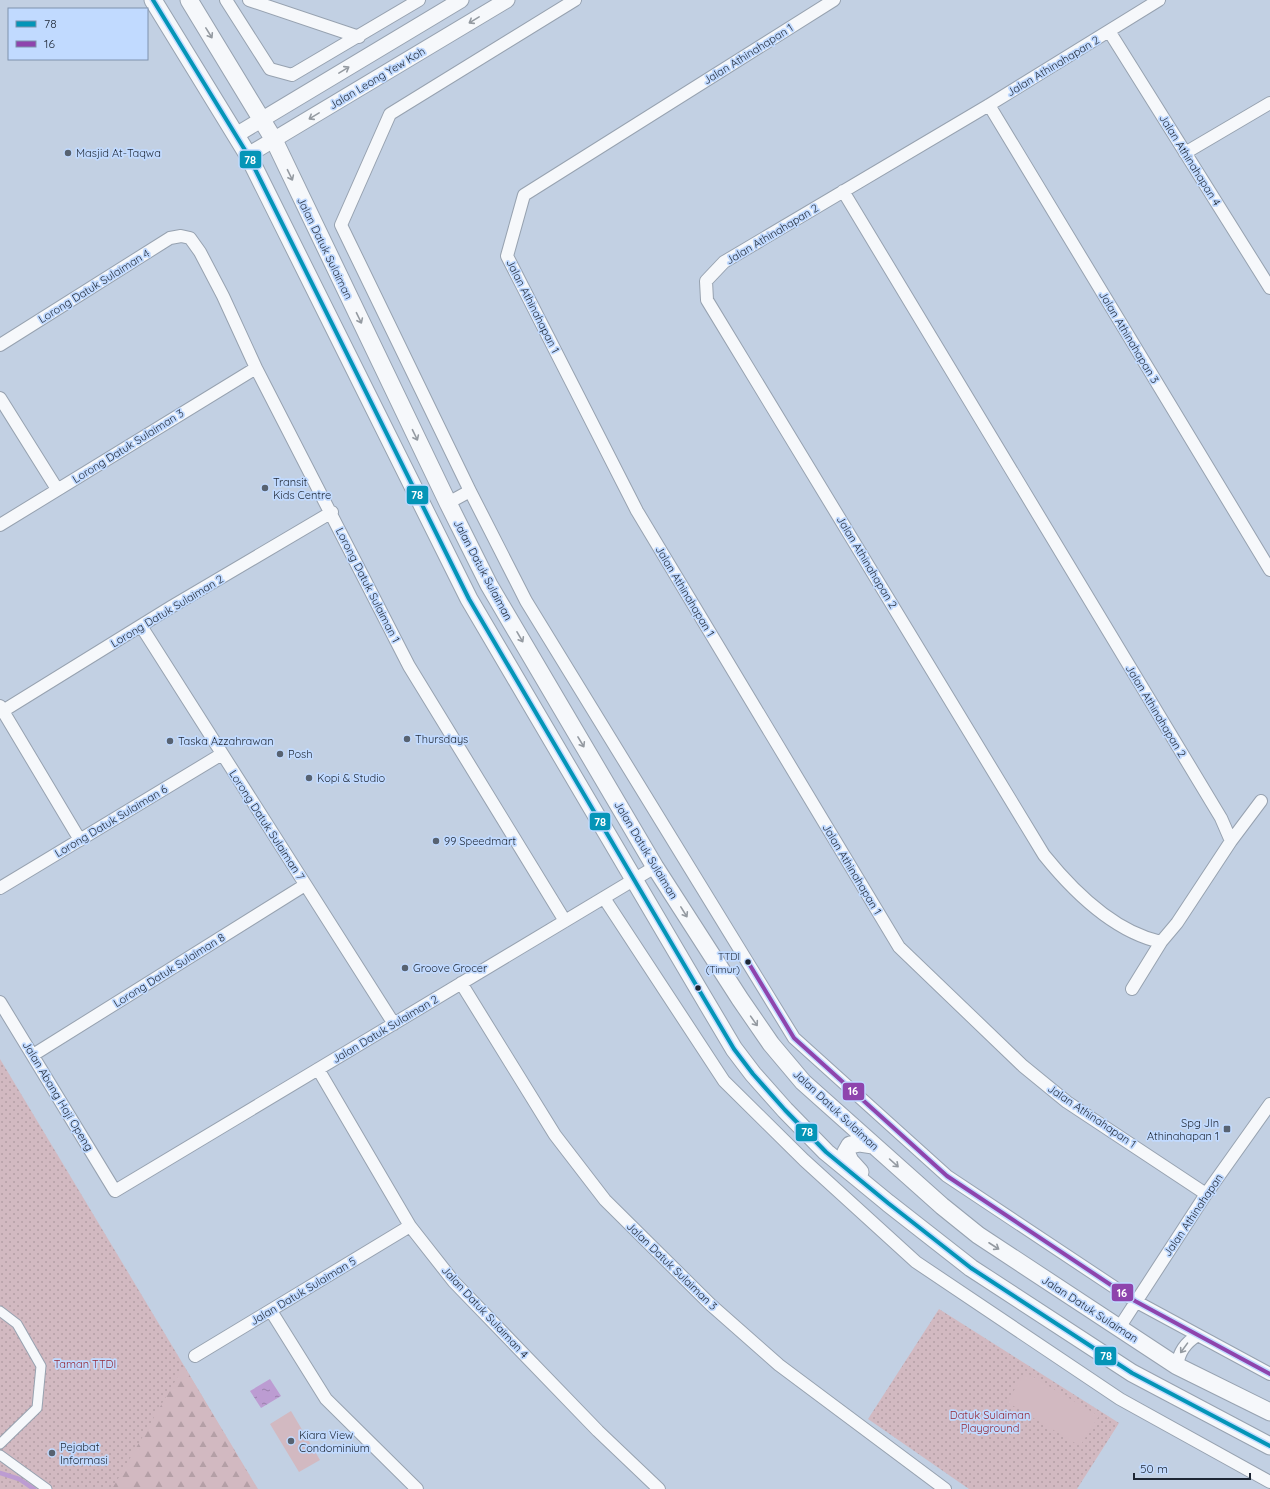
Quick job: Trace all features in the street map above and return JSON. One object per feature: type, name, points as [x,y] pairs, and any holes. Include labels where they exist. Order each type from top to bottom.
[{"type":"main road","points":[[153,0],[248,155],[469,599],[734,1048],[753,1074],[784,1110],[826,1152],[971,1268],[1132,1373],[1270,1446]]},
{"type":"main road","name":"Jalan Datuk Sulaiman","points":[[189,0],[274,140],[448,503],[489,585],[655,867],[740,999],[771,1044],[803,1082],[942,1206],[978,1235],[1177,1366],[1270,1412]]},
{"type":"main road","points":[[873,1144],[860,1143],[850,1145],[846,1152],[850,1161],[888,1203]]},
{"type":"street","points":[[226,0],[270,69],[292,75],[359,37],[419,0]]},
{"type":"street","points":[[249,0],[359,37]]},
{"type":"street","points":[[236,135],[461,0]]},
{"type":"street","name":"Jalan Leong Yew Koh","points":[[248,155],[507,0]]},
{"type":"street","points":[[576,0],[390,114],[341,225],[470,491],[526,601],[794,1038],[947,1176],[1135,1302],[1270,1374]]},
{"type":"street","name":"Jalan Athinahapan 1","points":[[834,0],[524,194],[507,256],[637,511],[900,947],[1023,1066],[1062,1097],[1206,1194]]},
{"type":"street","name":"Jalan Athinahapan 2","points":[[1159,0],[989,105],[724,262],[706,280],[707,300],[1044,855],[1059,873],[1105,916],[1126,930],[1161,942]]},
{"type":"street","name":"Jalan Athinahapan 4","points":[[1109,31],[1270,288]]},
{"type":"street","points":[[1186,153],[1270,103]]},
{"type":"street","name":"Jalan Athinahapan 3","points":[[989,105],[1270,570]]},
{"type":"street","name":"Jalan Athinahapan 2","points":[[843,191],[1221,818],[1231,841]]},
{"type":"street","name":"Lorong Datuk Sulaiman 4","points":[[0,345],[170,238],[181,236],[190,238]]},
{"type":"street","name":"Lorong Datuk Sulaiman 1","points":[[190,238],[200,252],[220,290],[256,368],[332,512],[409,666],[565,921]]},
{"type":"street","name":"Lorong Datuk Sulaiman 3","points":[[0,525],[256,368]]},
{"type":"street","points":[[0,398],[57,490]]},
{"type":"street","points":[[448,503],[470,491]]},
{"type":"street","name":"Lorong Datuk Sulaiman 2","points":[[2,709],[332,512]]},
{"type":"street","name":"Lorong Datuk Sulaiman 7","points":[[140,626],[394,1024]]},
{"type":"street","points":[[2,709],[80,840]]},
{"type":"street","name":"Lorong Datuk Sulaiman 6","points":[[0,888],[222,754]]},
{"type":"street","points":[[1132,990],[1161,942],[1177,923],[1231,841],[1261,801]]},
{"type":"street","name":"Jalan Datuk Sulaiman 2","points":[[115,1191],[655,867]]},
{"type":"street","name":"Lorong Datuk Sulaiman 8","points":[[33,1056],[305,885]]},
{"type":"street","points":[[604,898],[724,1081],[804,1160],[916,1262],[1120,1399],[1270,1482]]},
{"type":"street","name":"Jalan Datuk Sulaiman 3","points":[[461,983],[556,1135],[605,1200],[690,1285],[779,1365],[945,1489]]},
{"type":"street","name":"Jalan Abang Haji Openg","points":[[0,1002],[115,1191]]},
{"type":"street","name":"Jalan Datuk Sulaiman 4","points":[[318,1069],[410,1226],[454,1282],[598,1431],[659,1489]]},
{"type":"street","name":"Jalan Athinahapan","points":[[1118,1328],[1206,1194],[1270,1104]]},
{"type":"street","name":"Jalan Datuk Sulaiman 5","points":[[196,1356],[410,1226]]},
{"type":"street","points":[[0,1311],[17,1324],[41,1366],[37,1408],[0,1444]]},
{"type":"street","points":[[271,1311],[326,1399],[417,1489]]},
{"type":"street","points":[[1177,1366],[1179,1356],[1183,1348],[1191,1339],[1198,1335]]},
{"type":"street","points":[[0,1456],[47,1489]]},
{"type":"green space","name":"Taman TTDI","points":[[0,1059],[258,1489],[0,1489]]},
{"type":"green space","name":"Datuk Sulaiman Playground","points":[[939,1309],[1119,1423],[1077,1489],[969,1489],[868,1419]]},
{"type":"green space","points":[[184,1366],[257,1489],[112,1489]]},
{"type":"green space","points":[[1025,1372],[1099,1416],[1080,1446],[1007,1402]]},
{"type":"green space","points":[[291,1411],[320,1460],[299,1472],[270,1424]]},
{"type":"water","points":[[270,1379],[281,1396],[261,1408],[250,1391]]},
{"type":"waterway","points":[[0,1473],[19,1479],[34,1489]]},
{"type":"transit line","name":"78","points":[[153,0],[248,155],[469,599],[734,1049],[753,1074],[785,1110],[826,1152],[971,1268],[1132,1373],[1270,1446]]},
{"type":"transit line","name":"16","points":[[748,962],[794,1038],[947,1176],[1135,1301],[1270,1374]]},
{"type":"place","name":"Masjid At-Taqwa","points":[[68,153]]},
{"type":"place","name":"Transit Kids Centre","points":[[265,488]]},
{"type":"place","name":"Thursdays","points":[[407,739]]},
{"type":"place","name":"Taska Azzahrawan","points":[[170,741]]},
{"type":"place","name":"Posh","points":[[280,754]]},
{"type":"place","name":"Kopi & Studio","points":[[309,778]]},
{"type":"place","name":"99 Speedmart","points":[[436,841]]},
{"type":"place","name":"TTDI (Timur)","points":[[748,962]]},
{"type":"place","name":"Groove Grocer","points":[[405,968]]},
{"type":"place","name":"Spg Jln Athinahapan 1","points":[[1227,1129]]},
{"type":"place","name":"Kiara View Condominium","points":[[291,1441]]},
{"type":"place","name":"Pejabat Informasi","points":[[52,1453]]}]
